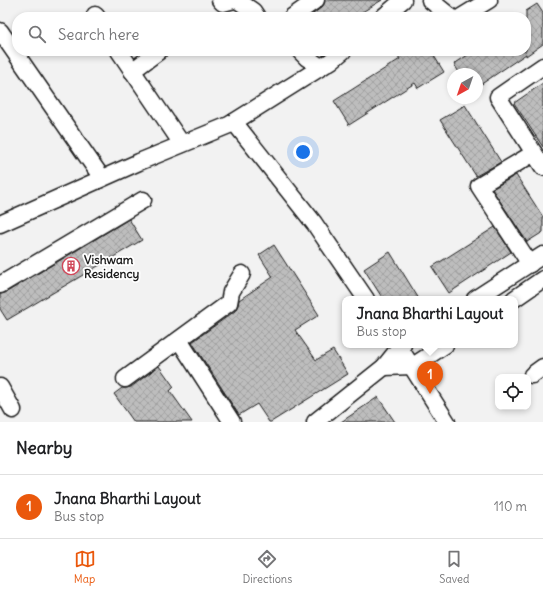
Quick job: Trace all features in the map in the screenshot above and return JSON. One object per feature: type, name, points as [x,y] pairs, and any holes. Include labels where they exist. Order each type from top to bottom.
[{"type":"street","points":[[220,0],[223,3],[236,0],[254,12]]},
{"type":"street","points":[[299,12],[316,0]]},
{"type":"street","points":[[389,12],[403,0]]},
{"type":"street","points":[[430,0],[445,12]]},
{"type":"street","points":[[468,12],[488,0]]},
{"type":"street","points":[[0,31],[12,48]]},
{"type":"street","points":[[17,56],[102,178]]},
{"type":"street","points":[[122,56],[182,144]]},
{"type":"street","points":[[132,71],[152,56]]},
{"type":"street","points":[[305,56],[322,67]]},
{"type":"street","points":[[0,224],[102,178],[234,122],[322,67],[336,56]]},
{"type":"street","points":[[543,66],[498,97],[543,167]]},
{"type":"street","points":[[234,122],[314,223],[364,296]]},
{"type":"street","points":[[480,296],[537,260],[478,186],[534,153]]},
{"type":"street","points":[[0,285],[143,200]]},
{"type":"street","points":[[125,379],[229,303],[231,292],[242,274]]},
{"type":"street","points":[[518,296],[542,281]]},
{"type":"street","points":[[179,340],[232,422]]},
{"type":"street","points":[[314,422],[384,367],[398,348]]},
{"type":"street","points":[[401,348],[444,421]]},
{"type":"street","points":[[384,367],[413,366],[440,348]]},
{"type":"street","points":[[0,387],[13,410]]},
{"type":"building","points":[[325,0],[382,0],[362,12],[316,12],[324,4]]},
{"type":"building","points":[[537,4],[543,13],[543,44],[531,52],[531,12],[526,11]]},
{"type":"building","points":[[398,56],[434,56],[444,72],[418,88],[415,83],[349,125],[334,101],[400,59]]},
{"type":"building","points":[[466,56],[523,56],[483,83],[483,68],[456,68],[454,64]]},
{"type":"building","points":[[543,83],[543,147],[514,103]]},
{"type":"building","points":[[465,105],[501,162],[476,176],[440,120]]},
{"type":"building","points":[[516,175],[543,217],[543,232],[527,242],[492,189]]},
{"type":"building","name":"Vishwam Residency","points":[[129,219],[142,240],[7,320],[0,309],[0,294],[5,293]]},
{"type":"building","points":[[495,227],[511,252],[449,293],[432,267]]},
{"type":"building","points":[[274,245],[319,315],[295,330],[316,360],[333,350],[348,374],[269,422],[257,404],[239,415],[192,342],[235,311],[239,300],[273,277],[259,255]]},
{"type":"building","points":[[390,252],[417,296],[381,296],[364,269]]},
{"type":"building","points":[[159,366],[174,387],[170,391],[192,422],[134,422],[114,394],[122,388],[131,387]]},
{"type":"building","points":[[378,397],[395,422],[341,422]]},
{"type":"place","name":"Vishwam Residency","points":[[71,266]]},
{"type":"place","name":"Jnana Bharthi Layout","points":[[430,394]]}]
